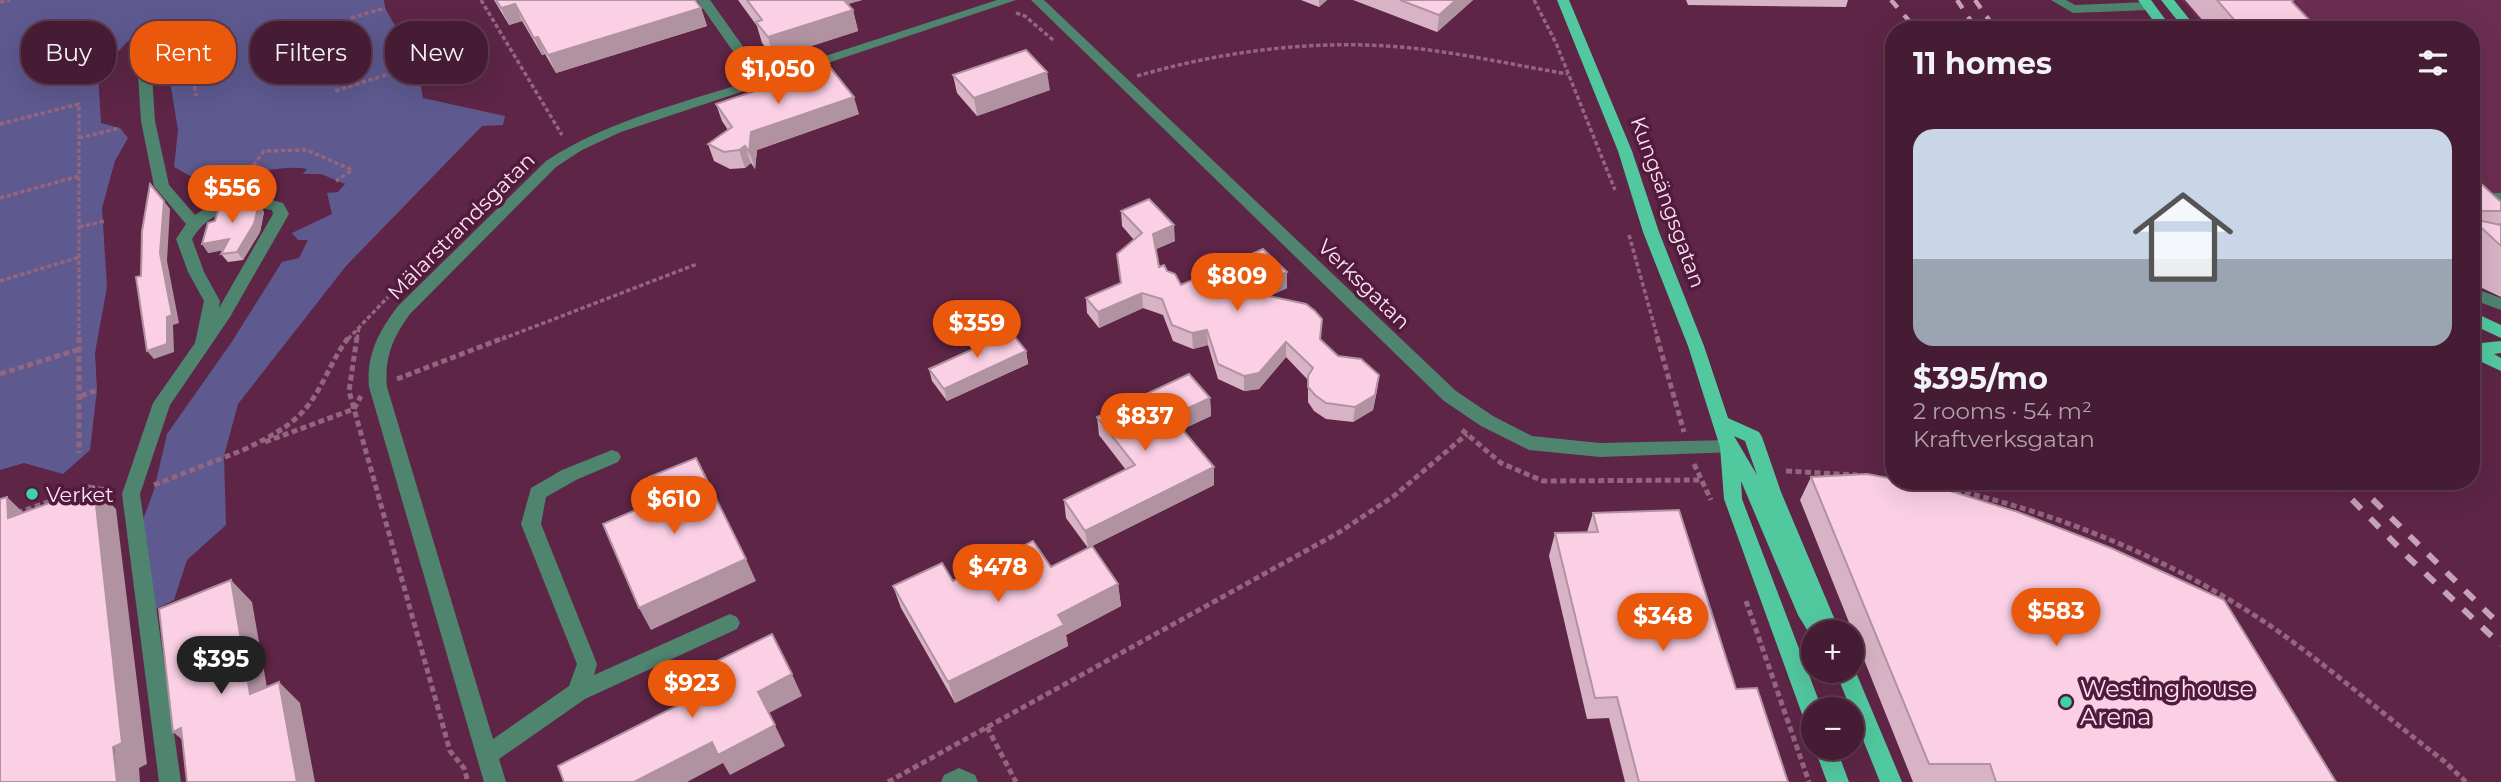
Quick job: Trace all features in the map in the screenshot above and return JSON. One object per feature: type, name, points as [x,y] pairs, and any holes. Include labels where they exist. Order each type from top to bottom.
[{"type":"main road","name":"Kungsängsgatan","points":[[1563,0],[1625,151],[1651,232],[1696,346],[1729,447],[1733,499],[1807,697]]},
{"type":"main road","points":[[2167,0],[2184,21]]},
{"type":"main road","points":[[2146,3],[2160,21]]},
{"type":"main road","points":[[2480,322],[2501,332]]},
{"type":"main road","points":[[2480,349],[2501,347]]},
{"type":"main road","points":[[2480,354],[2501,365]]},
{"type":"main road","points":[[1721,422],[1751,436],[1824,620]]},
{"type":"main road","name":"Kungsängsgatan","points":[[1729,447],[1745,469],[1811,620]]},
{"type":"main road","points":[[1851,683],[1891,782]]},
{"type":"main road","points":[[1830,760],[1838,782]]},
{"type":"street","points":[[702,0],[761,81]]},
{"type":"street","name":"Verksgatan","points":[[1037,0],[1450,396],[1487,421],[1529,443],[1600,450],[1729,447]]},
{"type":"street","points":[[2057,0],[2073,9],[2107,4],[2146,3]]},
{"type":"street","name":"Mälarstrandsgatan","points":[[495,782],[378,387],[376,367],[392,326],[404,310],[551,164],[577,147],[616,129],[1006,1]]},
{"type":"street","points":[[146,84],[148,121],[162,186],[193,222]]},
{"type":"street","points":[[2480,196],[2501,198]]},
{"type":"street","points":[[170,782],[140,491],[162,403],[203,344],[281,214],[278,205],[262,201],[240,201],[214,210],[193,222],[184,239],[196,272],[212,301],[203,344]]},
{"type":"street","points":[[2480,296],[2501,304]]},
{"type":"street","points":[[578,692],[587,664],[531,524],[538,494],[569,475],[612,457]]},
{"type":"street","points":[[487,755],[578,692],[730,623]]},
{"type":"street","points":[[952,782],[959,778],[967,782]]},
{"type":"path","points":[[0,2],[10,0]]},
{"type":"path","points":[[481,0],[562,135]]},
{"type":"path","points":[[1534,0],[1569,75],[1619,198]]},
{"type":"path","points":[[1006,1],[1012,11],[1025,16],[1050,38]]},
{"type":"path","points":[[351,18],[385,8]]},
{"type":"path","points":[[1122,81],[1201,60],[1259,50],[1307,46],[1358,46],[1457,54],[1569,75]]},
{"type":"path","points":[[335,91],[385,75]]},
{"type":"path","points":[[194,84],[196,96]]},
{"type":"path","points":[[0,124],[79,104],[79,453]]},
{"type":"path","points":[[79,138],[120,128]]},
{"type":"path","points":[[245,177],[264,151],[307,150],[352,170],[336,181]]},
{"type":"path","points":[[0,198],[79,176]]},
{"type":"path","points":[[79,227],[104,221]]},
{"type":"path","points":[[1626,223],[1678,412]]},
{"type":"path","points":[[0,281],[79,257]]},
{"type":"path","points":[[13,515],[89,487],[140,491],[354,409],[363,392],[697,264]]},
{"type":"path","points":[[359,326],[349,380],[354,409],[450,751],[464,768],[468,782]]},
{"type":"path","points":[[0,374],[80,349]]},
{"type":"path","points":[[80,396],[97,390]]},
{"type":"path","points":[[888,782],[1338,533],[1394,496],[1467,434],[1501,463],[1544,481],[1700,480],[1713,508]]},
{"type":"path","points":[[1764,470],[1861,475]]},
{"type":"path","points":[[1962,490],[2019,507],[2088,534],[2178,574],[2250,614],[2293,643],[2444,761],[2466,782]]},
{"type":"path","points":[[1745,599],[1810,782]]},
{"type":"path","points":[[987,727],[1016,782]]},
{"type":"shaded area","points":[[0,0],[384,0],[392,21],[385,21],[385,84],[420,84],[423,98],[505,116],[503,125],[482,126],[346,266],[238,404],[224,456],[226,525],[187,560],[174,600],[154,610],[142,522],[154,490],[167,434],[231,343],[282,262],[299,258],[308,240],[298,240],[292,233],[332,214],[327,193],[338,192],[345,184],[321,174],[303,174],[307,169],[281,168],[213,179],[193,177],[174,167],[178,130],[170,84],[236,84],[236,21],[130,21],[130,40],[116,54],[116,21],[21,21],[21,84],[99,84],[101,123],[120,128],[128,138],[115,161],[102,208],[107,287],[95,353],[97,390],[90,450],[63,474],[24,463],[0,470]]},
{"type":"shaded area","points":[[2182,0],[2501,0],[2501,198],[2480,197],[2480,21],[2200,21]]},
{"type":"building","points":[[496,0],[695,0],[701,8],[548,55],[538,37],[534,38],[515,4],[501,8]]},
{"type":"building","points":[[747,0],[844,0],[853,10],[768,37],[756,22],[762,20]]},
{"type":"building","points":[[1400,0],[1456,0],[1439,15]]},
{"type":"building","points":[[2217,0],[2293,0],[2310,21],[2235,21]]},
{"type":"building","points":[[1026,50],[1047,72],[974,98],[953,75]]},
{"type":"building","points":[[829,66],[854,97],[751,132],[749,152],[745,146],[739,150],[724,152],[708,144],[732,127],[716,104]]},
{"type":"building","points":[[266,181],[264,191],[245,189],[249,183]]},
{"type":"building","points":[[2480,183],[2501,202],[2501,211],[2480,211]]},
{"type":"building","points":[[150,184],[164,201],[160,253],[172,315],[167,317],[167,344],[147,351],[136,277],[141,276],[142,231]]},
{"type":"building","points":[[1149,199],[1174,225],[1153,234],[1159,267],[1164,265],[1167,271],[1175,274],[1181,285],[1263,249],[1287,272],[1246,291],[1306,304],[1315,311],[1322,319],[1320,339],[1338,356],[1361,359],[1379,375],[1375,395],[1355,407],[1326,403],[1308,387],[1308,376],[1313,368],[1286,342],[1259,373],[1244,376],[1218,364],[1207,330],[1192,333],[1172,325],[1162,299],[1142,293],[1098,312],[1086,298],[1121,283],[1117,254],[1142,233],[1121,211]]},
{"type":"building","points":[[235,202],[259,203],[254,224],[237,252],[221,254],[229,239],[202,244],[208,223],[215,221],[219,207]]},
{"type":"building","points":[[2480,221],[2501,225],[2501,246],[2480,226]]},
{"type":"building","points":[[1011,332],[1026,351],[944,389],[929,369]]},
{"type":"building","points":[[1189,374],[1210,398],[1171,416],[1214,467],[1085,531],[1064,500],[1135,465],[1097,417]]},
{"type":"building","points":[[696,458],[746,559],[639,608],[603,524],[659,500],[649,477]]},
{"type":"building","name":"Westinghouse Arena","points":[[1867,474],[1885,477],[1885,490],[1947,490],[2018,512],[2111,548],[2224,600],[2336,782],[1996,782],[1990,764],[1929,764],[1811,477]]},
{"type":"building","points":[[94,487],[122,743],[113,747],[117,782],[0,782],[0,499],[7,497],[8,518]]},
{"type":"building","points":[[1679,510],[1736,689],[1757,688],[1788,782],[1639,782],[1617,697],[1595,698],[1555,533],[1598,532],[1593,513]]},
{"type":"building","points":[[1033,541],[1051,567],[1092,546],[1118,584],[1058,615],[1064,625],[948,682],[893,586],[942,563],[953,581]]},
{"type":"building","points":[[231,580],[250,694],[279,682],[297,782],[187,782],[181,728],[173,732],[159,609]]},
{"type":"building","points":[[772,634],[792,674],[758,692],[775,725],[718,755],[712,742],[634,782],[564,782],[558,766],[708,690],[699,670]]},
{"type":"railway","points":[[1891,0],[1909,21]]},
{"type":"railway","points":[[1957,0],[1971,21]]},
{"type":"railway","points":[[1975,0],[1990,21]]},
{"type":"railway","points":[[2343,490],[2408,557],[2501,645]]},
{"type":"railway","points":[[2363,490],[2501,626]]},
{"type":"place","name":"Verket","points":[[32,494]]},
{"type":"place","name":"Westinghouse Arena","points":[[2066,702]]}]
